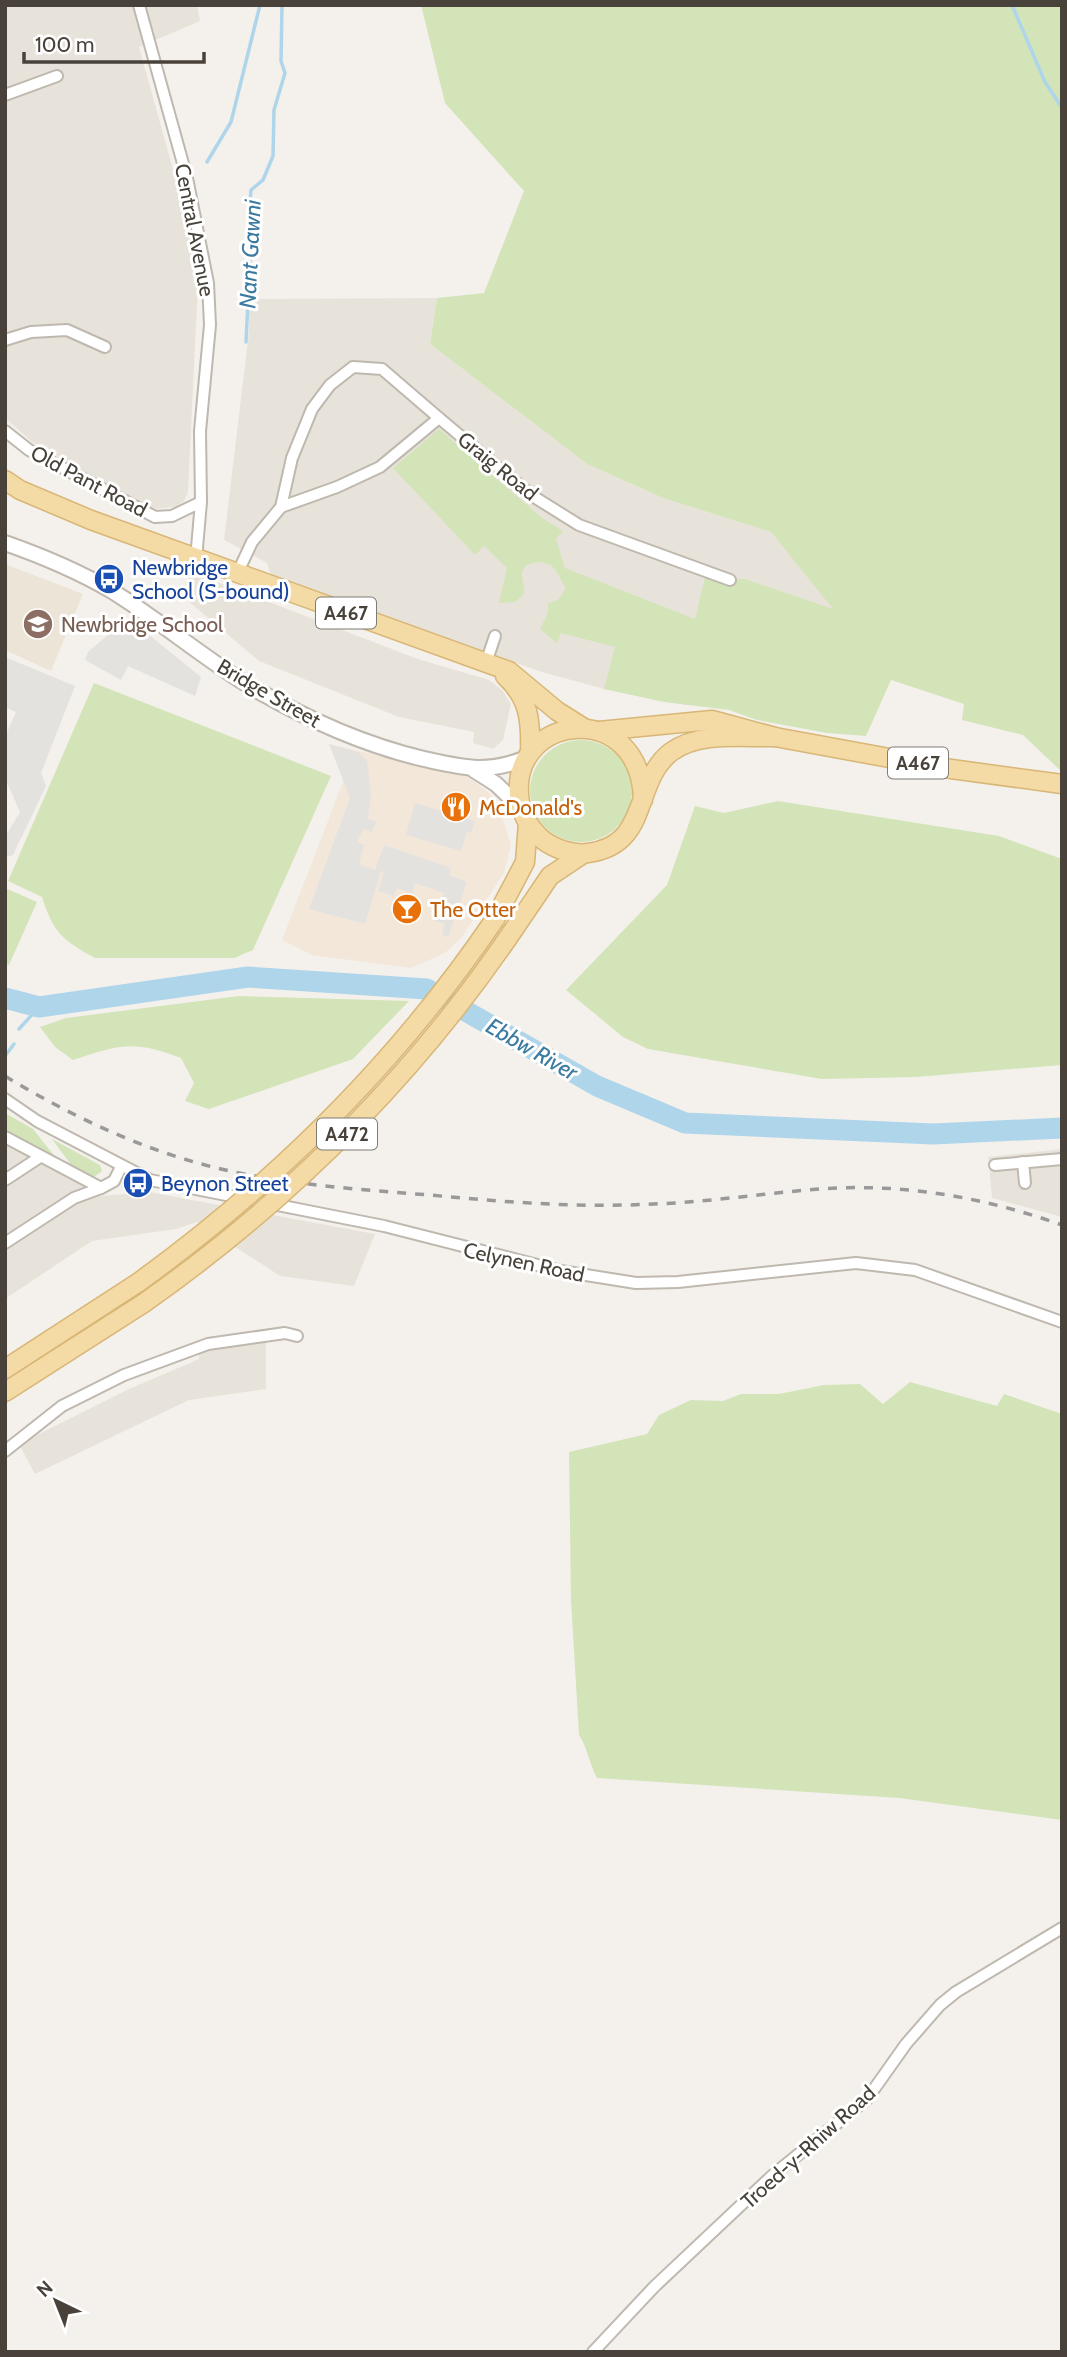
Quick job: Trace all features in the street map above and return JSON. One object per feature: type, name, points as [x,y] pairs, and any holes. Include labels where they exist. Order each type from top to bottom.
[{"type":"main road","name":"A467","points":[[5,480],[20,490],[92,520],[515,673],[557,711],[591,730],[705,720],[775,737],[944,768],[1062,785]]},
{"type":"main road","name":"A467","points":[[490,665],[518,690],[528,708],[529,756]]},
{"type":"main road","points":[[529,756],[556,734],[591,730],[619,742],[634,760],[642,777],[643,800]]},
{"type":"main road","name":"A467","points":[[643,800],[658,765],[678,747],[704,738],[775,737]]},
{"type":"main road","name":"A472","points":[[5,1369],[139,1282],[201,1237],[262,1186],[338,1112],[410,1033],[495,919],[525,862],[520,779],[529,756]]},
{"type":"main road","name":"A472","points":[[5,1392],[144,1303],[216,1253],[318,1164],[390,1090],[430,1042],[550,876],[583,854],[605,849],[624,836],[636,820],[643,800]]},
{"type":"main road","points":[[524,816],[548,844],[583,854]]},
{"type":"street","name":"Central Avenue","points":[[139,5],[187,178],[208,283],[209,326],[200,431],[201,502]]},
{"type":"street","points":[[5,95],[57,76]]},
{"type":"street","points":[[5,340],[31,332],[67,330],[105,347]]},
{"type":"street","points":[[237,574],[252,542],[281,507],[292,458],[312,409],[330,385],[353,367],[382,369],[439,418]]},
{"type":"street","name":"Graig Road","points":[[281,507],[337,487],[380,467],[397,456],[439,418],[531,495],[579,525],[730,580]]},
{"type":"street","name":"Old Pant Road","points":[[5,431],[29,450],[155,517],[172,516],[201,502]]},
{"type":"street","points":[[196,559],[201,502]]},
{"type":"street","name":"Bridge Street","points":[[5,543],[65,567],[109,589],[247,684],[340,734],[387,750],[474,770],[502,767],[529,756]]},
{"type":"street","points":[[490,665],[495,636]]},
{"type":"street","name":"Bridge Street","points":[[474,770],[496,784],[524,816]]},
{"type":"street","name":"Celynen Road","points":[[5,1099],[37,1121],[150,1180],[384,1226],[561,1271],[647,1283],[856,1263],[915,1270],[1062,1322]]},
{"type":"street","points":[[5,1137],[101,1188]]},
{"type":"street","points":[[5,1180],[40,1157]]},
{"type":"street","points":[[995,1165],[1062,1159]]},
{"type":"street","points":[[1023,1162],[1025,1183]]},
{"type":"street","points":[[5,1244],[74,1198],[114,1181],[121,1167]]},
{"type":"street","points":[[5,1451],[62,1406],[124,1375],[208,1344],[285,1333],[297,1336]]},
{"type":"street","name":"Troed-y-Rhiw Road","points":[[593,2352],[654,2287],[773,2175],[867,2099],[906,2044],[940,2006],[956,1992],[1062,1928]]},
{"type":"shaded area","points":[[5,5],[197,5],[200,21],[139,47],[199,263],[188,492],[184,501],[176,507],[152,509],[32,442],[5,418]]},
{"type":"shaded area","points":[[437,298],[430,344],[587,464],[663,498],[771,532],[835,610],[691,688],[686,705],[604,689],[542,672],[367,611],[271,576],[267,563],[224,540],[249,332],[249,299]]},
{"type":"shaded area","name":"Newbridge School","points":[[5,564],[83,594],[51,671],[5,650]]},
{"type":"shaded area","points":[[191,572],[418,659],[489,680],[502,690],[511,704],[503,740],[493,749],[473,743],[474,732],[399,717],[259,661],[181,595]]},
{"type":"shaded area","points":[[128,618],[201,677],[195,696],[128,666],[121,680],[85,660],[88,652]]},
{"type":"shaded area","points":[[5,657],[75,686],[41,773],[46,786],[13,855],[5,857],[5,837],[20,812],[5,778],[5,737],[16,712],[5,707]]},
{"type":"shaded area","points":[[329,744],[467,776],[489,793],[499,807],[511,845],[504,873],[462,937],[445,953],[411,968],[311,955],[282,940],[344,779]]},
{"type":"shaded area","points":[[329,744],[358,752],[367,760],[371,793],[368,819],[376,822],[372,832],[363,829],[357,842],[364,845],[359,864],[375,870],[384,845],[451,868],[449,875],[467,882],[448,937],[442,935],[445,924],[435,921],[444,893],[415,883],[412,894],[397,888],[394,896],[378,891],[384,872],[381,871],[365,924],[309,909],[350,798]]},
{"type":"shaded area","points":[[415,803],[475,821],[471,833],[467,832],[461,851],[406,835]]},
{"type":"shaded area","points":[[5,1143],[101,1196],[149,1192],[375,1234],[354,1286],[280,1276],[197,1222],[176,1229],[92,1241],[5,1299]]},
{"type":"shaded area","points":[[1062,1149],[1062,1217],[992,1198],[988,1157]]},
{"type":"shaded area","points":[[266,1339],[266,1389],[189,1400],[35,1474],[19,1444],[129,1389],[199,1359],[199,1350]]},
{"type":"green space","points":[[421,5],[1062,5],[1062,772],[1023,735],[962,720],[964,704],[891,680],[866,736],[827,733],[757,720],[729,710],[664,702],[604,689],[615,647],[561,633],[557,643],[540,629],[548,613],[548,604],[559,599],[566,588],[551,565],[537,562],[529,564],[522,575],[524,593],[516,602],[499,603],[507,568],[484,546],[475,555],[393,468],[439,429],[541,517],[563,531],[556,539],[565,568],[695,619],[705,578],[745,579],[833,609],[771,532],[663,498],[587,464],[430,344],[437,298],[484,293],[524,191],[445,103]]},
{"type":"green space","points":[[94,683],[331,776],[253,950],[234,958],[95,958],[60,934],[50,919],[42,897],[8,881]]},
{"type":"green space","points":[[581,740],[601,744],[617,755],[628,771],[632,791],[628,811],[617,827],[601,838],[581,842],[561,838],[545,827],[534,811],[530,791],[534,771],[545,755],[561,744]]},
{"type":"green space","points":[[778,801],[999,836],[1062,859],[1062,1065],[916,1077],[822,1079],[648,1049],[623,1037],[566,990],[667,885],[695,806],[724,813]]},
{"type":"green space","points":[[5,888],[37,902],[9,965],[5,963]]},
{"type":"green space","points":[[239,996],[409,1001],[353,1059],[209,1109],[185,1101],[194,1083],[181,1058],[151,1048],[127,1046],[103,1050],[73,1060],[55,1047],[40,1027],[66,1018]]},
{"type":"green space","points":[[5,1113],[33,1129],[60,1163],[5,1131]]},
{"type":"green space","points":[[52,1139],[100,1165],[102,1171],[94,1177],[74,1169]]},
{"type":"green space","points":[[910,1382],[997,1406],[1004,1394],[1062,1414],[1062,1820],[899,1798],[597,1778],[579,1735],[571,1600],[569,1452],[647,1434],[659,1415],[691,1400],[723,1401],[741,1394],[779,1394],[824,1385],[860,1384],[883,1404]]},
{"type":"waterway","points":[[207,162],[231,122],[260,5]]},
{"type":"waterway","name":"Nant Gawni","points":[[246,342],[250,261],[247,233],[251,190],[263,180],[273,156],[274,110],[285,73],[281,61],[282,5]]},
{"type":"waterway","points":[[1012,5],[1045,82],[1062,108]]},
{"type":"waterway","name":"Ebbw River","points":[[5,998],[39,1007],[248,977],[427,989],[597,1086],[685,1123],[933,1134],[1062,1128]]},
{"type":"waterway","points":[[19,1029],[39,1007]]},
{"type":"waterway","points":[[5,1056],[14,1044]]},
{"type":"railway","points":[[5,1076],[58,1106],[142,1145],[200,1164],[280,1180],[486,1200],[597,1205],[676,1203],[837,1188],[895,1189],[979,1201],[1062,1225]]},
{"type":"place","name":"Newbridge School (S-bound)","points":[[109,579]]},
{"type":"place","name":"Newbridge School","points":[[38,624]]},
{"type":"place","name":"McDonald's","points":[[456,807]]},
{"type":"place","name":"The Otter","points":[[407,909]]},
{"type":"place","name":"Beynon Street","points":[[138,1183]]}]
